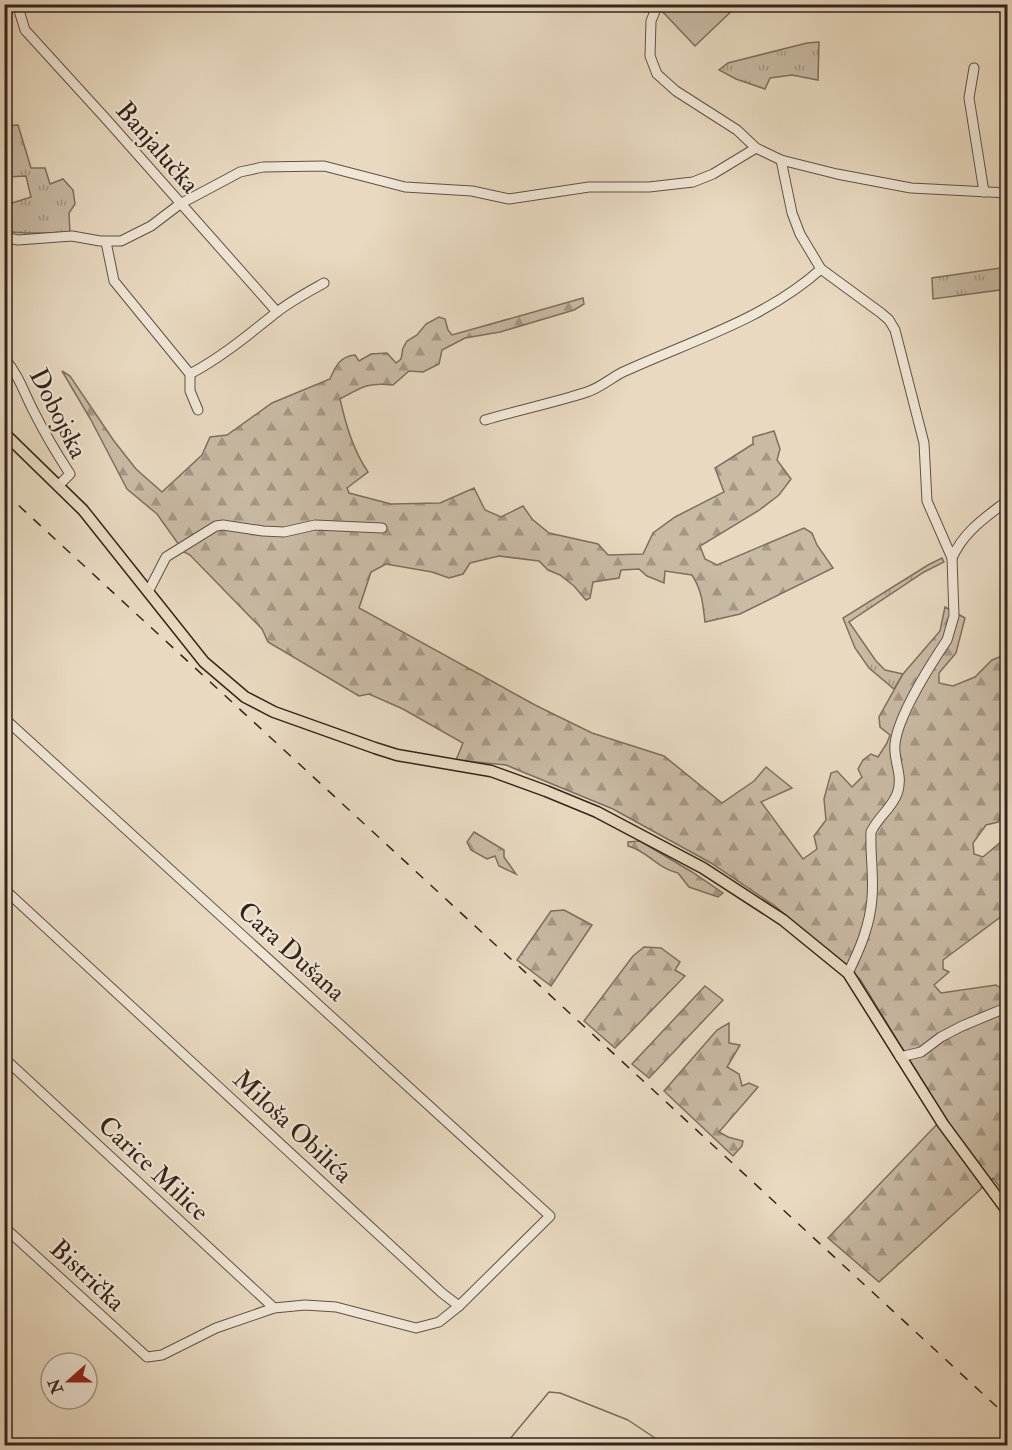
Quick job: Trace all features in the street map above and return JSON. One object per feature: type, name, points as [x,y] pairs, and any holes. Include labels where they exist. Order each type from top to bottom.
[{"type":"main road","points":[[4,433],[83,510],[204,662],[246,697],[274,712],[345,739],[397,755],[491,771],[597,812],[713,874],[783,920],[848,973],[943,1124],[1008,1212]]},
{"type":"street","name":"Banjalučka","points":[[17,4],[25,30],[277,312]]},
{"type":"street","points":[[658,4],[651,21],[650,56],[657,74],[676,91],[737,130],[756,148],[781,160],[837,174],[910,188],[1008,194]]},
{"type":"street","points":[[974,68],[969,98],[984,192]]},
{"type":"street","points":[[4,237],[18,240],[72,236],[106,242],[121,241],[142,231],[180,204],[240,172],[263,167],[324,166],[405,187],[472,191],[509,199],[589,187],[649,187],[693,182],[714,174],[756,148]]},
{"type":"street","points":[[781,160],[792,213],[800,234],[820,269],[881,313],[895,330],[924,443],[927,501],[952,558],[954,608],[951,629],[947,640],[910,703],[895,743],[900,776],[898,792],[892,805],[875,823],[871,832],[870,914],[862,944],[848,973]]},
{"type":"street","points":[[785,174],[798,164]]},
{"type":"street","points":[[106,242],[114,281],[190,374],[190,391],[198,410]]},
{"type":"street","points":[[485,420],[590,391],[622,372],[710,336],[758,313],[806,283],[820,269]]},
{"type":"street","points":[[190,374],[213,362],[277,312],[324,283]]},
{"type":"street","name":"Dobojska","points":[[4,358],[16,372],[34,412],[70,474],[58,486]]},
{"type":"street","points":[[952,558],[962,539],[972,527],[1008,500]]},
{"type":"street","points":[[148,592],[166,557],[216,526],[284,532],[315,525],[382,528]]},
{"type":"street","name":"Cara Dušana","points":[[4,718],[550,1216],[459,1306]]},
{"type":"street","name":"Miloša Obilića","points":[[4,889],[442,1293],[459,1306]]},
{"type":"street","points":[[900,1057],[921,1052],[941,1037],[962,1026],[1008,1007]]},
{"type":"street","name":"Carice Milice","points":[[4,1058],[274,1308]]},
{"type":"street","name":"Bistrička","points":[[4,1227],[147,1358],[162,1355],[216,1328],[274,1308]]},
{"type":"street","points":[[274,1308],[305,1305],[336,1307],[416,1328],[439,1322],[459,1306]]},
{"type":"green space","points":[[667,5],[738,5],[695,46],[661,10]]},
{"type":"green space","points":[[819,42],[818,80],[792,75],[770,78],[765,89],[736,79],[719,70],[728,63]]},
{"type":"green space","points":[[18,125],[31,168],[45,168],[50,184],[63,179],[73,190],[75,204],[69,213],[70,233],[5,231],[4,188],[9,204],[31,197],[26,176],[5,177],[5,126]]},
{"type":"green space","points":[[1007,267],[1007,289],[933,299],[932,278]]},
{"type":"green space","points":[[583,298],[584,304],[574,310],[500,332],[465,338],[442,350],[439,364],[423,372],[409,371],[393,385],[365,386],[340,399],[351,437],[368,472],[347,488],[349,493],[391,504],[440,503],[474,488],[485,510],[501,517],[523,506],[532,519],[549,533],[598,544],[608,555],[643,554],[653,533],[675,517],[724,492],[715,468],[753,444],[753,437],[774,431],[780,449],[777,460],[791,479],[779,495],[758,511],[700,546],[705,559],[717,565],[804,528],[812,533],[817,545],[833,568],[740,614],[705,622],[700,592],[692,575],[665,571],[664,583],[647,576],[639,569],[621,570],[619,578],[593,582],[590,598],[586,600],[574,586],[560,575],[548,570],[539,561],[499,556],[470,563],[463,574],[449,578],[432,572],[386,564],[371,572],[359,608],[535,705],[592,733],[664,756],[722,803],[754,781],[766,767],[792,788],[761,802],[803,859],[817,849],[814,836],[826,820],[824,799],[831,773],[837,771],[852,787],[862,777],[858,769],[863,760],[871,754],[878,757],[890,735],[880,727],[879,717],[903,674],[940,631],[945,607],[965,618],[956,653],[939,673],[939,683],[953,686],[975,677],[992,660],[1007,654],[1007,779],[1000,785],[1004,806],[998,822],[986,825],[973,843],[974,854],[983,857],[1003,840],[1007,844],[1007,912],[943,960],[943,969],[949,972],[934,985],[941,993],[996,985],[1007,990],[1007,1197],[993,1178],[879,1282],[828,1238],[944,1117],[860,979],[775,906],[711,863],[613,809],[506,765],[456,760],[463,743],[403,709],[369,694],[359,696],[268,642],[262,629],[190,555],[184,552],[157,514],[127,489],[62,371],[70,376],[136,469],[162,492],[202,455],[210,437],[227,435],[272,403],[330,379],[336,366],[345,357],[355,355],[359,361],[371,354],[387,353],[396,363],[401,359],[407,341],[417,335],[426,324],[439,317],[445,319],[452,335]]},
{"type":"green space","points":[[942,558],[944,562],[924,572],[849,622],[885,670],[903,674],[894,689],[869,668],[855,648],[843,618]]},
{"type":"green space","points":[[474,832],[504,850],[504,857],[516,874],[499,866],[495,856],[487,859],[471,850],[467,842]]},
{"type":"green space","points":[[640,841],[723,893],[718,897],[689,887],[678,873],[670,871],[635,848],[628,846],[628,842]]},
{"type":"green space","points":[[564,910],[592,925],[551,986],[517,960],[551,911]]},
{"type":"green space","points":[[644,947],[661,948],[680,962],[675,970],[685,976],[615,1048],[584,1021],[633,956]]},
{"type":"green space","points":[[705,986],[723,1000],[649,1078],[632,1064]]},
{"type":"green space","points":[[729,1023],[729,1043],[740,1045],[727,1067],[739,1074],[742,1086],[749,1083],[758,1087],[719,1132],[743,1141],[742,1146],[733,1156],[664,1091],[717,1030]]},
{"type":"waterway","points":[[504,1446],[549,1392],[560,1393],[628,1420],[667,1446]]},
{"type":"railway","points":[[4,492],[1008,1417]]}]
